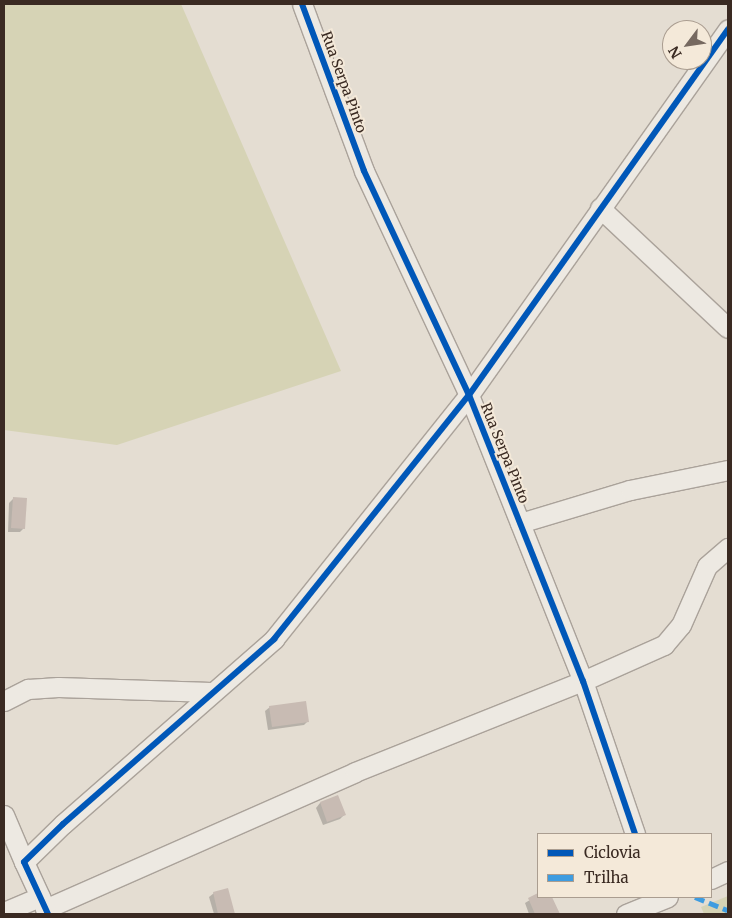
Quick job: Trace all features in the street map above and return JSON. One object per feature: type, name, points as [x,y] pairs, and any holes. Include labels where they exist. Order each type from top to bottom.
[{"type":"street","name":"Rua Serpa Pinto","points":[[302,4],[364,171],[469,395],[583,681],[635,833]]},
{"type":"street","points":[[24,862],[211,692],[274,639],[469,395],[728,29]]},
{"type":"street","points":[[600,208],[728,328]]},
{"type":"street","points":[[520,523],[630,490],[728,470]]},
{"type":"street","points":[[4,912],[44,907],[355,772],[583,681],[664,645],[681,626],[707,566],[728,548]]},
{"type":"street","points":[[4,701],[28,689],[58,687],[211,692]]},
{"type":"street","points":[[4,815],[44,907]]},
{"type":"street","points":[[712,879],[728,871]]},
{"type":"street","points":[[626,914],[661,902]]},
{"type":"shaded area","points":[[4,4],[181,4],[341,371],[117,445],[4,430]]},
{"type":"shaded area","points":[[728,896],[728,914],[704,914],[701,907]]},
{"type":"building","points":[[13,497],[27,498],[25,529],[11,528]]},
{"type":"building","points":[[306,701],[309,722],[272,727],[269,706]]},
{"type":"building","points":[[338,795],[346,815],[327,822],[320,802]]},
{"type":"building","points":[[228,888],[235,914],[218,914],[213,892]]},
{"type":"building","points":[[537,894],[537,898],[552,898],[560,914],[535,914],[528,898]]},
{"type":"marked path","points":[[698,898],[728,910]]},
{"type":"cycle path","points":[[302,4],[364,171],[469,395],[583,681],[635,833]]},
{"type":"cycle path","points":[[48,914],[24,862],[63,824],[274,639],[469,395],[728,29]]}]
